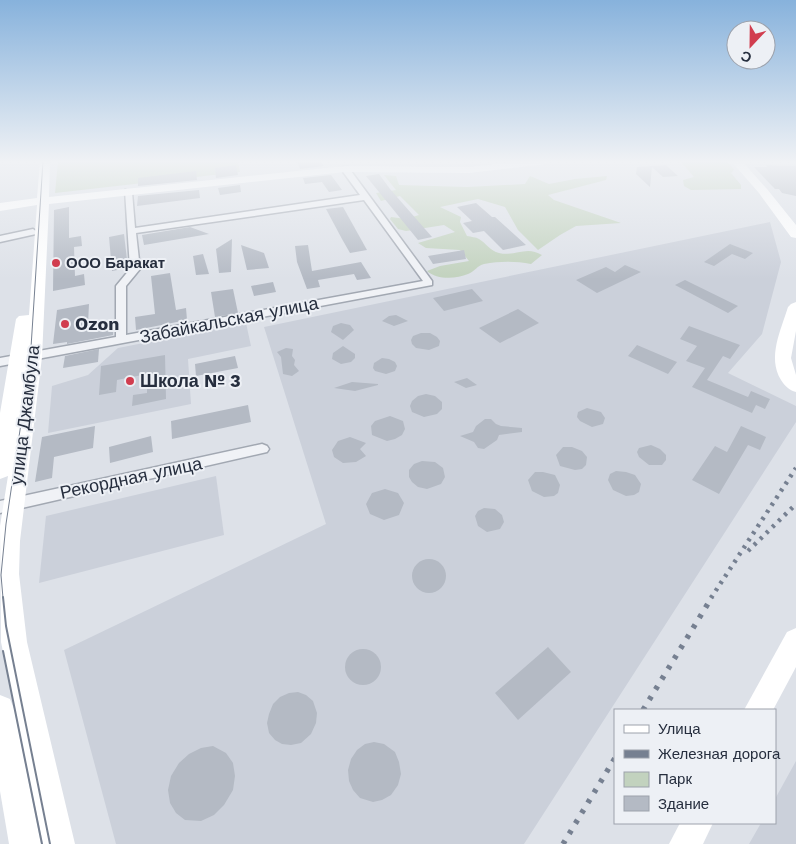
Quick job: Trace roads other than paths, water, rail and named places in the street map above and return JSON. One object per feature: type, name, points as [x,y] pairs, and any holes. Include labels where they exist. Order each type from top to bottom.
[{"type":"street","points":[[0,208],[44,200]]},
{"type":"street","points":[[121,340],[121,286],[135,269],[129,200]]},
{"type":"street","points":[[131,231],[336,200]]},
{"type":"street","name":"Забайкальская улица","points":[[0,362],[429,283],[368,200]]},
{"type":"street","points":[[770,200],[796,234]]},
{"type":"street","name":"улица Джамбула","points":[[0,471],[26,358],[33,232],[38,201]]},
{"type":"street","name":"улица Джамбула","points":[[38,201],[26,358],[7,506],[7,574],[14,642],[59,844]]},
{"type":"street","points":[[0,239],[33,232]]},
{"type":"street","points":[[796,307],[781,355],[783,367],[789,380],[796,386]]},
{"type":"street","name":"Рекордная улица","points":[[7,506],[262,449]]},
{"type":"street","points":[[759,709],[796,641]]},
{"type":"street","points":[[0,709],[25,844]]},
{"type":"street","points":[[686,844],[696,824]]},
{"type":"tram line","points":[[3,598],[1,575],[6,524],[30,363],[40,200]]},
{"type":"tram line","points":[[3,597],[6,626],[50,844]]},
{"type":"tram line","points":[[3,651],[42,844]]},
{"type":"railway","points":[[711,598],[796,468]]},
{"type":"railway","points":[[748,551],[796,504]]},
{"type":"railway","points":[[644,709],[712,597]]},
{"type":"railway","points":[[563,844],[614,760]]},
{"type":"place","name":"ООО Баракат","points":[[56,263]]},
{"type":"place","name":"Ozon","points":[[65,324]]},
{"type":"place","name":"Школа № 3","points":[[130,381]]}]
